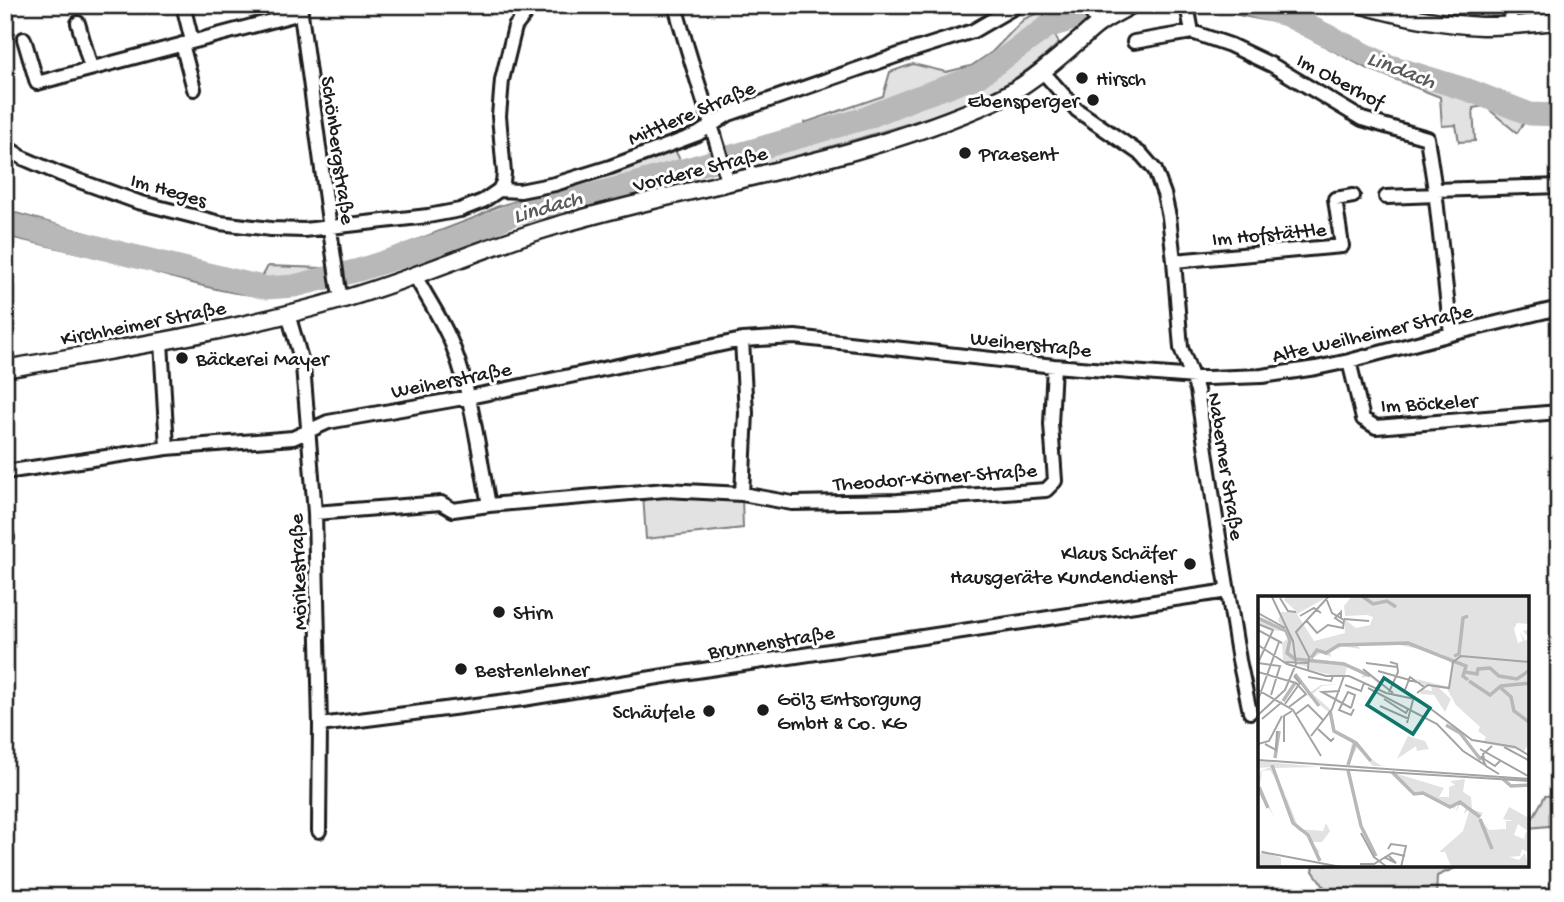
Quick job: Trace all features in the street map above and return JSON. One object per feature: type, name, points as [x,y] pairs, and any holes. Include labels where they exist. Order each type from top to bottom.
[{"type":"main road","points":[[1088,5],[1100,22]]},
{"type":"main road","points":[[1100,22],[1114,5]]},
{"type":"main road","points":[[1100,22],[1131,5]]},
{"type":"main road","points":[[1362,5],[1421,20],[1482,26],[1559,20]]},
{"type":"main road","name":"Vordere Straße","points":[[288,314],[340,292],[415,276],[509,240],[563,223],[726,176],[862,148],[939,122],[993,102],[1028,83],[1100,22]]},
{"type":"main road","name":"Kirchheimer Straße","points":[[5,369],[161,341],[288,314]]},
{"type":"street","points":[[183,5],[194,89]]},
{"type":"street","points":[[499,190],[504,173],[499,116],[502,80],[515,27],[532,5]]},
{"type":"street","points":[[675,5],[726,176]]},
{"type":"street","name":"Mittlere Straße","points":[[331,228],[460,210],[483,201],[499,190],[520,191],[555,184],[610,167],[698,134],[729,114],[973,31],[1018,5]]},
{"type":"street","points":[[1187,5],[1192,32]]},
{"type":"street","points":[[1509,5],[1511,25]]},
{"type":"street","points":[[24,39],[37,83],[187,43],[300,9]]},
{"type":"street","name":"Schönbergstraße","points":[[300,9],[340,292]]},
{"type":"street","points":[[78,23],[91,68]]},
{"type":"street","name":"Im Oberhof","points":[[1134,42],[1192,32],[1230,44],[1272,65],[1362,119],[1427,138],[1435,192]]},
{"type":"street","name":"Naberner Straße","points":[[1042,71],[1077,110],[1142,155],[1155,170],[1164,194],[1174,261],[1181,348],[1197,390],[1239,660],[1250,712]]},
{"type":"street","name":"Im Heges","points":[[5,146],[23,158],[138,202],[220,223],[271,229],[331,228]]},
{"type":"street","points":[[1386,197],[1559,186]]},
{"type":"street","points":[[1435,192],[1451,334]]},
{"type":"street","name":"Im Hofstättle","points":[[1174,261],[1342,246],[1335,199],[1353,196]]},
{"type":"street","points":[[415,276],[455,351],[469,397],[489,505]]},
{"type":"street","name":"Alte Weilheimer Straße","points":[[1192,377],[1262,376],[1349,361],[1559,308]]},
{"type":"street","name":"Mörikestraße","points":[[288,314],[303,366],[315,513],[320,725],[319,831]]},
{"type":"street","name":"Weiherstraße","points":[[5,472],[167,448],[293,438],[328,422],[469,397],[742,340],[795,337],[1054,366],[1192,377]]},
{"type":"street","points":[[742,340],[746,393],[743,494]]},
{"type":"street","points":[[161,341],[167,448]]},
{"type":"street","name":"Im Böckeler","points":[[1349,361],[1363,419],[1376,427],[1559,412]]},
{"type":"street","name":"Theodor-Körner-Straße","points":[[315,513],[441,503],[453,510],[666,490],[743,494],[792,503],[819,503],[898,501],[1046,490],[1055,481],[1051,424],[1054,366]]},
{"type":"street","name":"Brunnenstraße","points":[[320,725],[523,699],[1228,591]]},
{"type":"shaded area","points":[[1233,5],[1286,19],[1387,68],[1470,94],[1528,117],[1517,133],[1485,106],[1473,108],[1475,141],[1459,142],[1456,125],[1442,126],[1440,97],[1364,67],[1283,24],[1233,14]]},
{"type":"shaded area","points":[[1042,11],[1059,43],[1001,87],[914,122],[836,145],[745,169],[735,159],[801,142],[804,123],[883,96],[890,72],[913,64],[946,72],[971,66],[992,52],[1024,19]]},
{"type":"shaded area","points":[[675,150],[683,166],[497,215],[500,227],[361,276],[346,267],[496,207]]},
{"type":"shaded area","points":[[5,210],[90,234],[84,254],[5,236]]},
{"type":"shaded area","points":[[159,253],[261,279],[268,266],[321,268],[317,286],[299,293],[258,296],[213,288],[153,272]]},
{"type":"shaded area","points":[[643,494],[742,497],[743,528],[646,539]]},
{"type":"shaded area","points":[[1559,795],[1559,825],[1529,828],[1529,824],[1545,796]]},
{"type":"shaded area","points":[[1314,867],[1457,867],[1437,876],[1436,897],[1393,897],[1390,892],[1330,895],[1313,871]]},
{"type":"waterway","name":"Lindach","points":[[1250,5],[1286,15],[1387,65],[1471,91],[1530,114],[1559,115]]},
{"type":"waterway","name":"Lindach","points":[[5,223],[266,288],[294,286],[359,270],[461,237],[514,214],[619,188],[866,118],[979,76],[1047,27],[1074,19]]},
{"type":"place","name":"Hirsch","points":[[1082,78]]},
{"type":"place","name":"Ebensperger","points":[[1093,100]]},
{"type":"place","name":"Praesent","points":[[965,153]]},
{"type":"place","name":"Bäckerei Mayer","points":[[182,358]]},
{"type":"place","name":"Klaus Schäfer Hausgeräte Kundendienst","points":[[1190,564]]},
{"type":"place","name":"Stirn","points":[[499,612]]},
{"type":"place","name":"Bestenlehner","points":[[461,669]]},
{"type":"place","name":"Gölz Entsorgung GmbH & Co. KG","points":[[763,710]]},
{"type":"place","name":"Schäufele","points":[[709,711]]}]
